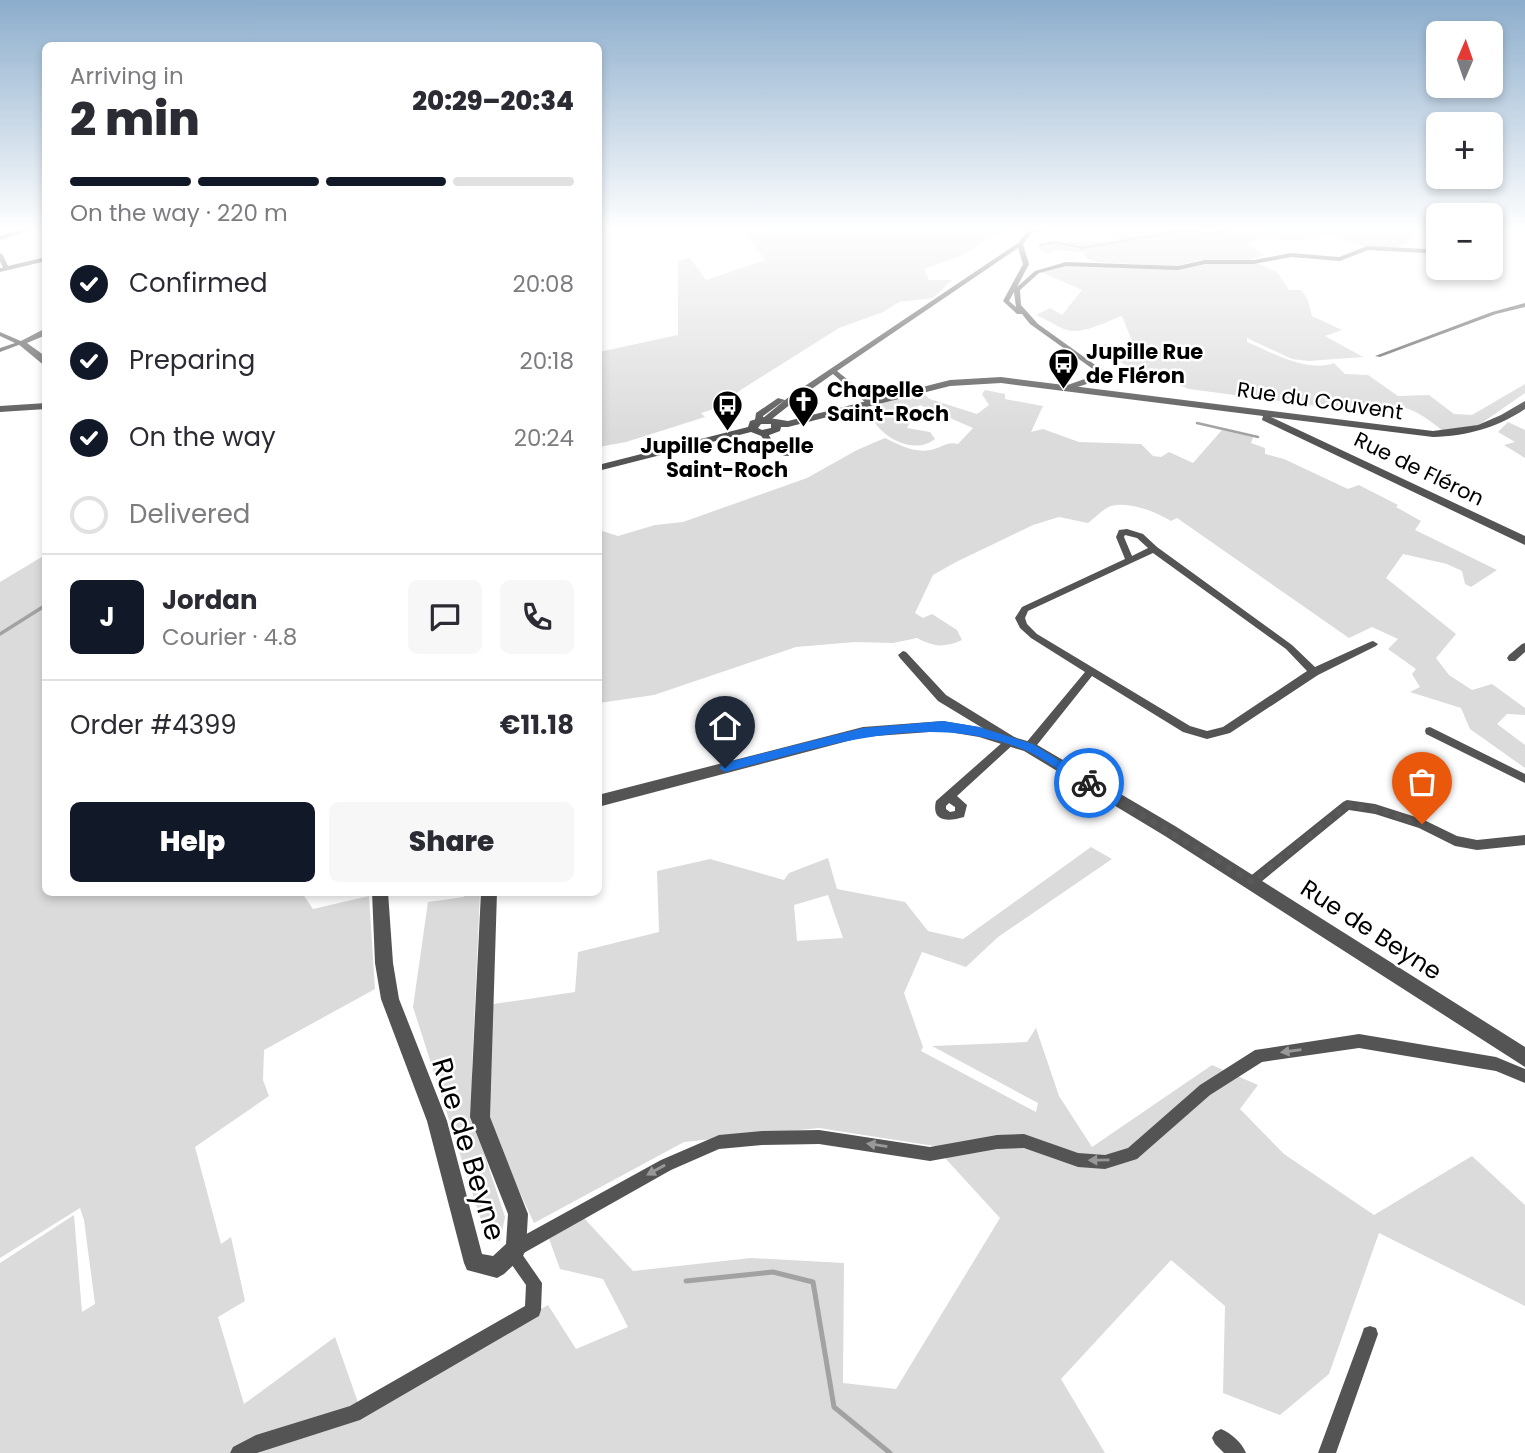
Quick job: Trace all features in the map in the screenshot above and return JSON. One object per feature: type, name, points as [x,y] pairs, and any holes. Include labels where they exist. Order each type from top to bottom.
[{"type":"street","points":[[763,426],[832,371],[943,296]]},
{"type":"street","points":[[1009,296],[1006,301],[1036,326],[1101,372],[1093,379],[1065,389]]},
{"type":"street","points":[[1017,296],[1018,305],[1036,326]]},
{"type":"street","points":[[1378,356],[1494,313],[1525,305]]},
{"type":"street","points":[[0,349],[22,343],[42,333]]},
{"type":"street","points":[[0,334],[22,343],[42,359]]},
{"type":"street","points":[[832,371],[870,402]]},
{"type":"street","name":"Rue du Couvent","points":[[602,467],[763,426],[950,383],[976,380],[1001,380],[1260,412],[1372,429],[1446,434],[1479,429],[1511,414],[1525,404]]},
{"type":"street","points":[[786,454],[770,444],[760,415],[788,394]]},
{"type":"street","points":[[0,410],[42,405]]},
{"type":"street","name":"Rue de Fléron","points":[[1260,412],[1265,418],[1525,541]]},
{"type":"street","points":[[1130,560],[1120,537],[1122,532],[1131,531],[1141,536],[1154,549],[1289,647],[1314,672]]},
{"type":"street","points":[[1154,549],[1025,609],[1020,618],[1023,626],[1034,636],[1188,729],[1207,735],[1226,730],[1314,672],[1373,644]]},
{"type":"street","points":[[1512,658],[1525,646]]},
{"type":"street","points":[[903,655],[942,698],[1012,741],[949,796]]},
{"type":"street","points":[[1029,747],[1091,671]]},
{"type":"street","name":"Rue de Beyne","points":[[602,800],[863,732],[943,726],[1012,741],[1029,747],[1252,882],[1525,1058]]},
{"type":"street","points":[[1430,731],[1525,779]]},
{"type":"street","points":[[1252,882],[1347,805],[1398,816],[1422,824],[1455,841],[1477,845],[1525,840]]},
{"type":"street","name":"Rue de Beyne","points":[[380,896],[384,963],[390,999],[437,1121],[474,1263],[497,1267],[515,1252],[518,1214],[480,1117],[489,896]]},
{"type":"street","points":[[239,1453],[256,1444],[354,1414],[533,1310],[534,1283],[515,1252],[666,1165],[719,1142],[819,1137],[930,1154],[997,1142],[1024,1141],[1078,1160],[1105,1162],[1132,1154],[1205,1090],[1260,1055],[1359,1041],[1496,1063],[1525,1076]]},
{"type":"street","points":[[1326,1453],[1370,1334]]},
{"type":"street","points":[[1221,1438],[1237,1453]]},
{"type":"shaded area","points":[[678,296],[935,296],[899,302],[883,312],[839,328],[742,389],[717,408],[701,413],[705,417],[626,442],[602,446],[602,351],[678,335]]},
{"type":"shaded area","points":[[1077,296],[1305,296],[1312,316],[1342,330],[1325,336],[1363,357],[1308,361],[1292,359],[1247,338],[1247,342],[1289,360],[1312,365],[1334,363],[1345,374],[1368,375],[1398,396],[1429,395],[1454,414],[1472,415],[1525,384],[1525,393],[1476,427],[1443,431],[1414,411],[1396,406],[1362,412],[1189,389],[1173,383],[1169,376],[1149,370],[1135,371],[1095,346],[1104,344],[1124,349],[1132,341],[1122,316],[1087,329],[1073,331],[1036,315],[1050,308],[1062,315]]},
{"type":"shaded area","points":[[985,390],[1005,394],[1005,399],[1043,406],[1031,432],[1043,429],[1079,442],[1141,444],[1153,456],[1161,457],[1169,452],[1193,463],[1222,430],[1253,437],[1251,443],[1265,448],[1265,454],[1284,459],[1348,489],[1359,485],[1398,505],[1396,507],[1421,521],[1415,530],[1497,570],[1471,587],[1465,584],[1462,571],[1447,564],[1403,554],[1386,578],[1456,634],[1436,658],[1449,675],[1472,690],[1492,684],[1525,708],[1525,715],[1507,714],[1497,724],[1525,745],[1525,768],[1470,729],[1461,708],[1410,692],[1420,687],[1412,674],[1416,669],[1388,649],[1398,639],[1372,627],[1349,638],[1177,518],[1171,521],[1150,511],[1126,505],[1108,507],[1088,523],[1059,517],[1033,525],[933,575],[915,613],[923,618],[932,614],[957,630],[962,640],[956,643],[939,645],[917,638],[893,643],[855,642],[796,647],[654,695],[602,703],[602,531],[618,536],[655,525],[683,522],[807,478],[885,438],[918,450],[930,450],[950,443],[958,444],[973,428],[920,405],[903,417],[911,421],[907,428],[930,432],[935,439],[927,444],[909,445],[891,438],[872,418],[881,413],[877,405],[921,392],[930,399],[977,414],[989,405],[982,394]]},
{"type":"shaded area","points":[[1508,422],[1525,430],[1525,458],[1504,445],[1515,442],[1498,432]]},
{"type":"shaded area","points":[[42,557],[42,896],[304,896],[313,909],[369,896],[375,989],[264,1050],[263,1080],[269,1096],[195,1147],[221,1244],[231,1237],[245,1301],[218,1317],[244,1404],[335,1337],[361,1411],[548,1305],[576,1349],[628,1327],[603,1279],[560,1269],[547,1233],[583,1217],[633,1271],[751,1258],[844,1263],[843,1383],[896,1389],[1000,1218],[934,1146],[819,1128],[684,1142],[534,1223],[485,1117],[487,1005],[575,992],[578,952],[659,932],[657,871],[710,859],[784,880],[789,873],[828,858],[837,889],[905,902],[928,931],[963,939],[1091,847],[1112,859],[998,937],[966,967],[922,952],[904,993],[923,1047],[921,1051],[1036,1112],[1038,1103],[932,1046],[1027,1042],[1036,1028],[1059,1096],[1092,1147],[1212,1065],[1258,1085],[1240,1109],[1284,1154],[1374,1215],[1472,1156],[1525,1205],[1525,1306],[1379,1233],[1329,1374],[1280,1415],[1223,1393],[1225,1306],[1171,1260],[1061,1379],[1105,1453],[0,1453],[0,1263],[74,1215],[82,1312],[95,1304],[80,1208],[0,1258],[0,582]],"holes":[[[828,895],[843,938],[797,941],[794,905]]]},
{"type":"shaded area","points":[[480,896],[472,1068],[476,1129],[505,1217],[500,1241],[483,1237],[482,1223],[413,1007],[428,902]]},
{"type":"waterway","points":[[1197,423],[1258,437]]},
{"type":"waterway","points":[[0,634],[42,608]]},
{"type":"waterway","points":[[686,1281],[773,1272],[813,1282],[834,1407],[890,1453]]},
{"type":"way so far","points":[[1089,783],[1252,882],[1347,805],[1375,809],[1422,824]]},
{"type":"place","name":"Jupille Rue de Fléron","points":[[1063,391]]},
{"type":"place","name":"Chapelle Saint-Roch","points":[[804,429]]},
{"type":"place","name":"Jupille Chapelle Saint-Roch","points":[[727,433]]},
{"type":"route","points":[[725,768],[863,732],[943,726],[979,732],[1029,747],[1089,783]]}]
